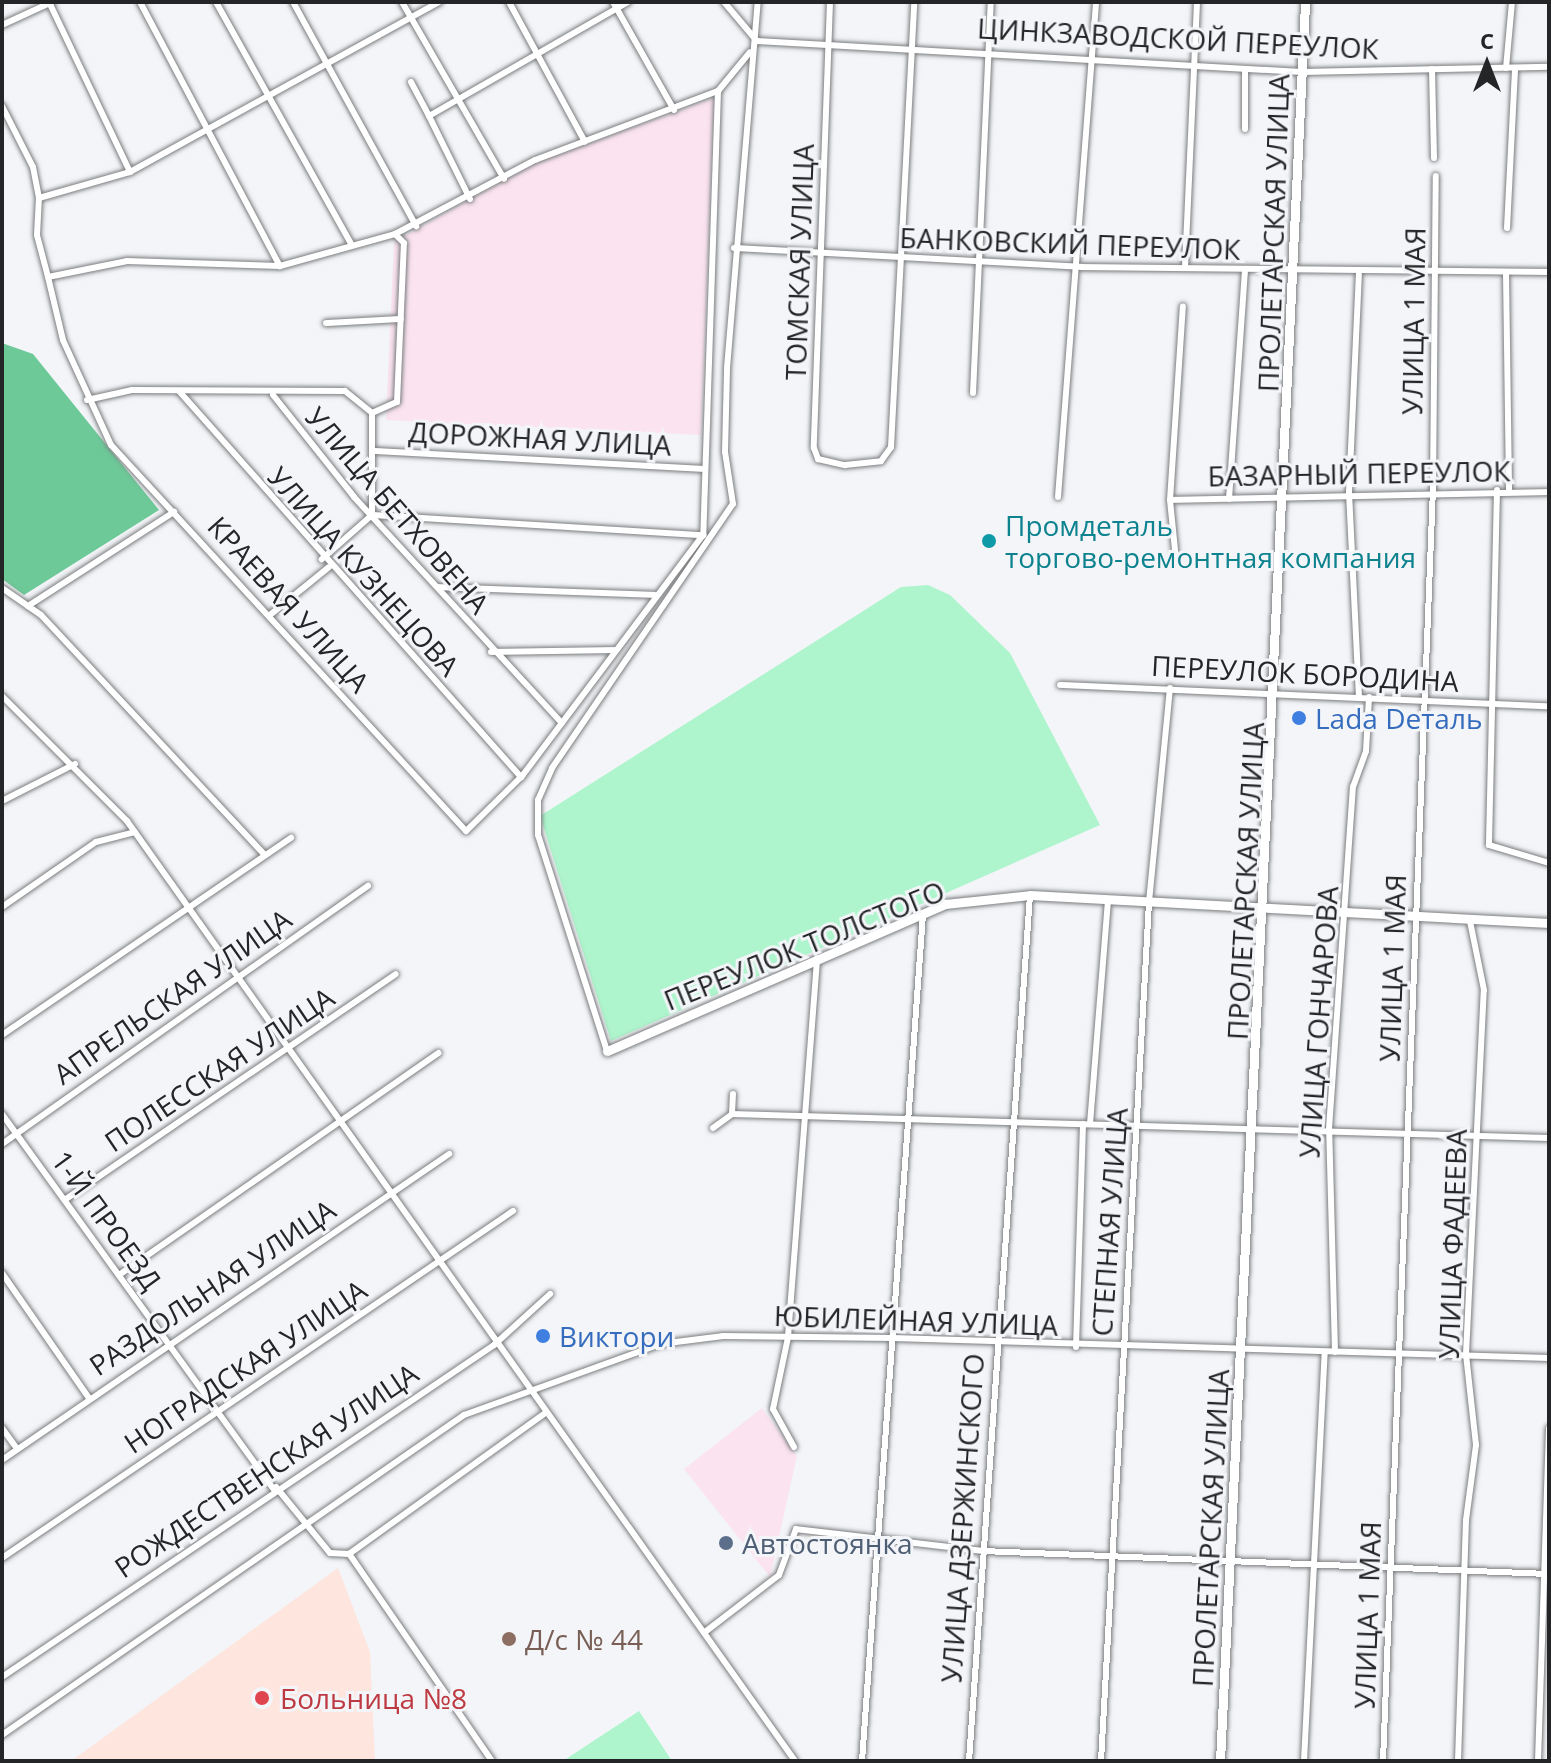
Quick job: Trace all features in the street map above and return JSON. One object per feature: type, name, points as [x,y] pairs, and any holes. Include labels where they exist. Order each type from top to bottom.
[{"type":"main road","name":"ПРОЛЕТАРСКАЯ УЛИЦА","points":[[1220,1761],[1228,1560],[1243,1351],[1266,909],[1305,2]]},
{"type":"main road","name":"ПЕРЕУЛОК ТОЛСТОГО","points":[[607,1051],[945,904],[1030,895],[1549,923]]},
{"type":"street","points":[[2,25],[50,2],[130,172]]},
{"type":"street","points":[[140,2],[280,266]]},
{"type":"street","points":[[216,2],[352,245]]},
{"type":"street","points":[[293,2],[416,226]]},
{"type":"street","points":[[402,2],[504,179]]},
{"type":"street","points":[[39,198],[130,172],[439,2]]},
{"type":"street","points":[[509,2],[585,142]]},
{"type":"street","points":[[429,116],[539,54],[615,5],[628,2]]},
{"type":"street","points":[[724,2],[757,41]]},
{"type":"street","points":[[48,277],[127,261],[280,266],[416,226],[504,179],[585,142],[718,91],[757,41],[758,2]]},
{"type":"street","name":"ТОМСКАЯ УЛИЦА","points":[[830,2],[814,448],[828,464],[881,461],[891,447],[905,260]]},
{"type":"street","points":[[905,260],[914,2]]},
{"type":"street","points":[[973,393],[982,264],[991,2]]},
{"type":"street","points":[[1058,497],[1069,346],[1081,267],[1096,2]]},
{"type":"street","points":[[1185,267],[1197,2]]},
{"type":"street","points":[[1506,68],[1512,2]]},
{"type":"street","points":[[615,5],[674,110]]},
{"type":"street","name":"ЦИНКЗАВОДСКОЙ ПЕРЕУЛОК","points":[[757,41],[913,45],[1195,67],[1302,72],[1549,67]]},
{"type":"street","points":[[607,1051],[538,835],[538,800],[552,768],[733,504],[725,452],[734,248],[750,52]]},
{"type":"street","points":[[1507,228],[1515,68]]},
{"type":"street","points":[[1245,69],[1245,129]]},
{"type":"street","points":[[1432,69],[1434,158]]},
{"type":"street","points":[[411,82],[470,199]]},
{"type":"street","points":[[521,777],[703,535],[702,469],[718,91]]},
{"type":"street","name":"КРАЕВАЯ УЛИЦА","points":[[2,106],[33,167],[39,198],[37,235],[48,277],[87,400],[111,445],[466,831],[521,777]]},
{"type":"street","name":"УЛИЦА 1 МАЯ","points":[[1383,1761],[1433,489],[1436,176]]},
{"type":"street","points":[[372,413],[397,402],[404,243],[395,234]]},
{"type":"street","name":"БАНКОВСКИЙ ПЕРЕУЛОК","points":[[734,248],[905,260],[1081,267],[1185,267],[1359,274],[1549,272]]},
{"type":"street","points":[[1229,495],[1245,270]]},
{"type":"street","points":[[1506,273],[1509,490]]},
{"type":"street","points":[[1359,274],[1349,492],[1359,697]]},
{"type":"street","points":[[1176,560],[1170,500],[1183,306]]},
{"type":"street","points":[[326,323],[401,319]]},
{"type":"street","points":[[87,400],[132,390],[273,395],[345,391],[372,413],[372,515]]},
{"type":"street","name":"УЛИЦА КУЗНЕЦОВА","points":[[179,391],[329,567],[521,777]]},
{"type":"street","name":"УЛИЦА БЕТХОВЕНА","points":[[273,395],[491,652],[562,723]]},
{"type":"street","name":"ДОРОЖНАЯ УЛИЦА","points":[[374,451],[702,469]]},
{"type":"street","name":"БАЗАРНЫЙ ПЕРЕУЛОК","points":[[1170,500],[1229,495],[1284,499],[1349,492],[1433,489],[1549,492]]},
{"type":"street","points":[[1497,490],[1489,845],[1549,863]]},
{"type":"street","points":[[28,606],[174,512]]},
{"type":"street","points":[[322,559],[372,515],[703,535]]},
{"type":"street","points":[[270,615],[329,567]]},
{"type":"street","points":[[437,587],[655,595]]},
{"type":"street","points":[[2,588],[28,606],[201,778],[265,855]]},
{"type":"street","name":"УЛИЦА БЕТХОВЕНА","points":[[491,652],[614,650]]},
{"type":"street","name":"ПЕРЕУЛОК БОРОДИНА","points":[[1060,685],[1549,706]]},
{"type":"street","name":"СТЕПНАЯ УЛИЦА","points":[[1101,1761],[1108,1554],[1138,1125],[1149,902],[1170,688]]},
{"type":"street","points":[[2,696],[75,764],[135,832],[343,1119],[494,1345],[705,1632],[795,1761]]},
{"type":"street","name":"УЛИЦА ГОНЧАРОВА","points":[[1335,1352],[1329,1129],[1348,914],[1353,787],[1366,751],[1369,697]]},
{"type":"street","points":[[2,801],[75,764]]},
{"type":"street","points":[[2,907],[96,842],[135,832]]},
{"type":"street","points":[[2,1035],[291,838]]},
{"type":"street","name":"АПРЕЛЬСКАЯ УЛИЦА","points":[[2,1144],[368,886]]},
{"type":"street","name":"УЛИЦА ДЗЕРЖИНСКОГО","points":[[969,1761],[996,1343],[1030,895]]},
{"type":"street","points":[[1076,1347],[1086,1124],[1108,900]]},
{"type":"street","points":[[862,1761],[923,914]]},
{"type":"street","name":"УЛИЦА ФАДЕЕВА","points":[[1458,1761],[1463,1570],[1476,1445],[1466,1354],[1484,990],[1470,921]]},
{"type":"street","points":[[794,1447],[773,1409],[788,1337],[802,1114],[817,958]]},
{"type":"street","name":"ПОЛЕССКАЯ УЛИЦА","points":[[66,1199],[396,974]]},
{"type":"street","points":[[119,1275],[438,1053]]},
{"type":"street","points":[[732,1114],[733,1094]]},
{"type":"street","name":"1-Й ПРОЕЗД","points":[[2,1114],[168,1342],[213,1413],[274,1488],[311,1526],[333,1556],[349,1554]]},
{"type":"street","points":[[713,1128],[732,1114],[802,1114],[1549,1138]]},
{"type":"street","name":"РАЗДОЛЬНАЯ УЛИЦА","points":[[2,1460],[168,1342],[449,1154]]},
{"type":"street","name":"НОГРАДСКАЯ УЛИЦА","points":[[2,1558],[513,1211]]},
{"type":"street","points":[[2,1273],[89,1398]]},
{"type":"street","name":"РОЖДЕСТВЕНСКАЯ УЛИЦА","points":[[2,1677],[274,1488],[494,1345],[550,1294]]},
{"type":"street","name":"ЮБИЛЕЙНАЯ УЛИЦА","points":[[2,1735],[311,1526],[464,1415],[529,1389],[688,1338],[893,1338],[1076,1347],[1549,1358]]},
{"type":"street","points":[[1304,1761],[1311,1562],[1325,1353]]},
{"type":"street","points":[[492,1761],[349,1554],[544,1414]]},
{"type":"street","points":[[2,1428],[17,1449]]},
{"type":"street","points":[[1538,1761],[1548,1574],[1549,1428]]},
{"type":"street","points":[[705,1632],[779,1575],[796,1529],[983,1551],[1392,1563],[1548,1574]]},
{"type":"shaded area","points":[[714,98],[701,435],[386,420],[394,242],[535,163]]},
{"type":"shaded area","points":[[762,1408],[797,1456],[770,1577],[684,1469]]},
{"type":"shaded area","points":[[338,1568],[370,1652],[375,1761],[71,1761]]},
{"type":"green space","points":[[2,343],[33,354],[159,510],[24,595],[2,579]]},
{"type":"green space","points":[[928,585],[950,595],[1010,653],[1100,825],[611,1041],[540,816],[901,587]]},
{"type":"green space","points":[[639,1711],[672,1761],[563,1761]]},
{"type":"place","name":"Промдеталь торгово-ремонтная компания","points":[[989,541]]},
{"type":"place","name":"Lada Dеталь","points":[[1299,718]]},
{"type":"place","name":"Виктори","points":[[543,1336]]},
{"type":"place","name":"Автостоянка","points":[[726,1543]]},
{"type":"place","name":"Д/с № 44","points":[[509,1639]]},
{"type":"place","name":"Больница №8","points":[[262,1698]]}]
